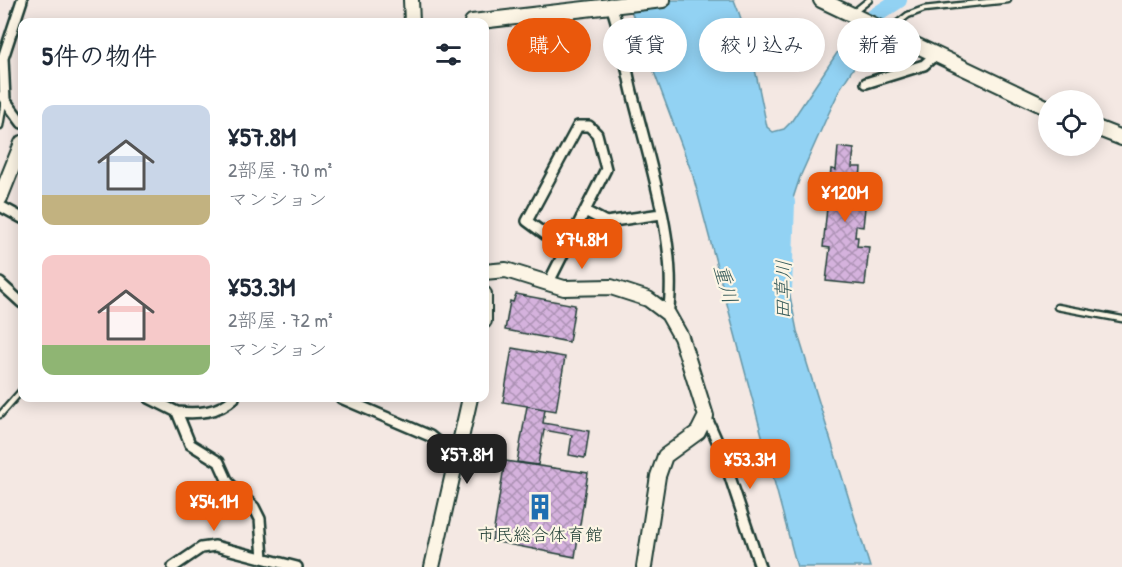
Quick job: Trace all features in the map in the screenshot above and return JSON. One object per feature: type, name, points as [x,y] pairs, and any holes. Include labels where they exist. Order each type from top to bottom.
[{"type":"street","points":[[18,118],[2,97],[3,58],[22,0]]},
{"type":"street","points":[[411,0],[412,18]]},
{"type":"street","points":[[489,20],[612,3],[663,0]]},
{"type":"street","points":[[821,0],[860,18]]},
{"type":"street","points":[[612,3],[661,214],[672,292],[668,314]]},
{"type":"street","points":[[921,48],[1038,103]]},
{"type":"street","points":[[866,83],[924,65],[935,55]]},
{"type":"street","points":[[548,284],[566,249],[606,169],[597,134],[589,126],[578,126],[527,221],[566,249]]},
{"type":"street","points":[[1104,132],[1122,138]]},
{"type":"street","points":[[0,198],[18,153]]},
{"type":"street","points":[[0,206],[18,216]]},
{"type":"street","points":[[585,211],[606,222],[661,214]]},
{"type":"street","points":[[489,272],[506,270],[564,288],[610,287],[629,291],[648,299],[668,314],[681,337],[706,416],[721,450],[760,567]]},
{"type":"street","points":[[0,283],[18,299]]},
{"type":"street","points":[[157,402],[177,412],[194,414],[214,411],[230,402]]},
{"type":"street","points":[[350,402],[430,436],[457,458]]},
{"type":"street","points":[[432,567],[469,402]]},
{"type":"street","points":[[177,412],[190,444],[219,462],[228,482],[254,507],[260,519],[263,558]]},
{"type":"street","points":[[644,567],[658,476],[665,456],[698,432],[706,416]]},
{"type":"street","points":[[173,567],[201,548],[215,546],[297,567]]},
{"type":"lane","points":[[854,15],[869,0]]},
{"type":"lane","points":[[904,18],[924,9],[1008,0]]},
{"type":"lane","points":[[0,126],[2,97]]},
{"type":"lane","points":[[1057,307],[1122,320]]},
{"type":"lane","points":[[0,415],[18,395]]},
{"type":"water","name":"重川","points":[[627,0],[734,0],[741,18],[699,18],[699,72],[755,72],[767,127],[773,132],[784,129],[791,122],[837,53],[837,72],[851,72],[841,87],[800,177],[779,241],[797,331],[870,567],[797,567],[693,176],[654,72],[687,72],[687,18],[634,18]]},
{"type":"building","points":[[838,147],[854,149],[852,167],[861,167],[860,182],[865,182],[864,191],[860,190],[859,198],[866,198],[863,227],[856,226],[855,237],[858,237],[857,246],[869,247],[865,285],[826,281],[830,248],[823,247],[831,169],[836,170]]},
{"type":"building","points":[[516,294],[575,305],[569,342],[505,330],[510,301],[513,302]]},
{"type":"building","points":[[512,348],[565,357],[556,411],[503,402]]},
{"type":"building","points":[[527,406],[545,409],[543,423],[589,431],[585,458],[569,455],[572,435],[544,430],[538,465],[517,462]]},
{"type":"building","name":"市民総合体育館","points":[[505,461],[588,473],[575,557],[492,541]]},
{"type":"waterway","name":"田草川","points":[[872,18],[899,0]]},
{"type":"waterway","name":"田草川","points":[[784,290],[787,202]]},
{"type":"place","name":"市民総合体育館","points":[[540,507]]}]
